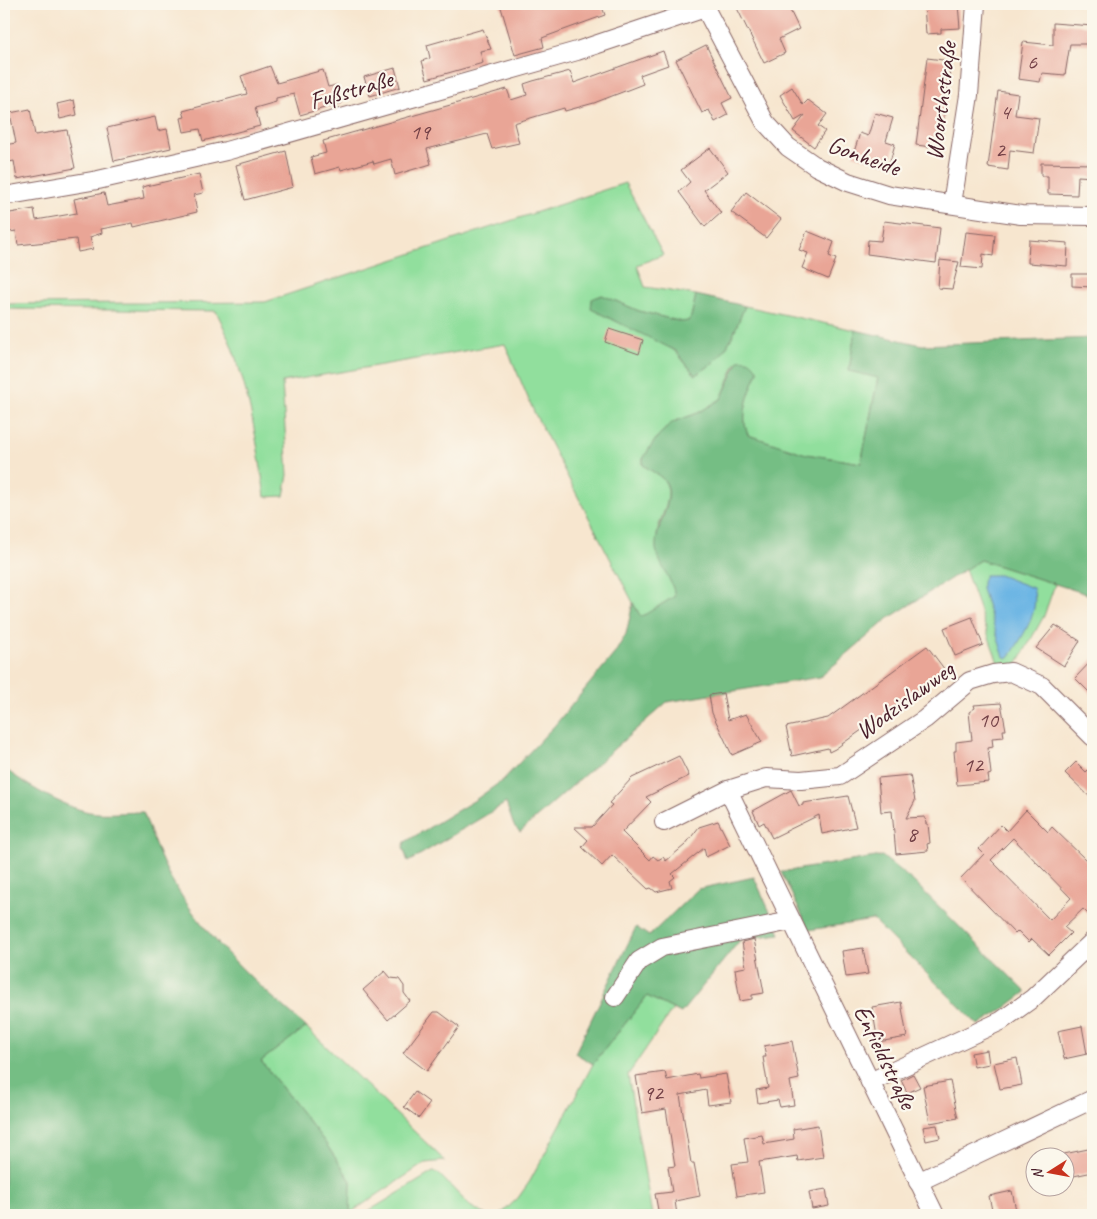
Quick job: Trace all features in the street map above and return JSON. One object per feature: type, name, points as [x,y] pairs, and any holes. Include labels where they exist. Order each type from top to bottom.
[{"type":"street","name":"Woorthstraße","points":[[945,204],[969,95],[976,4]]},
{"type":"street","name":"Gonheide","points":[[704,6],[765,122],[788,147],[802,158],[848,182],[889,195],[1021,215],[1093,216]]},
{"type":"street","name":"Fußstraße","points":[[4,196],[98,180],[226,152],[568,54],[704,6]]},
{"type":"street","name":"Wodzislawweg","points":[[728,790],[766,778],[801,780],[840,776],[925,719],[970,681],[993,674],[1011,672],[1042,686],[1093,737]]},
{"type":"street","points":[[664,822],[728,790]]},
{"type":"street","name":"Enfieldstraße","points":[[728,790],[935,1215]]},
{"type":"street","points":[[615,997],[639,961],[662,948],[791,921]]},
{"type":"street","points":[[870,1082],[1001,1021],[1033,998],[1093,941]]},
{"type":"street","points":[[918,1182],[1093,1099]]},
{"type":"green space","points":[[625,183],[663,255],[637,265],[645,287],[696,295],[691,317],[688,321],[682,322],[639,311],[602,295],[676,352],[695,375],[722,354],[732,337],[745,306],[855,330],[849,371],[878,377],[861,463],[806,454],[748,435],[745,411],[758,371],[736,363],[721,399],[698,413],[673,422],[659,435],[643,459],[643,465],[662,478],[668,491],[666,507],[657,537],[659,553],[675,596],[641,618],[534,412],[505,344],[282,382],[288,475],[284,496],[265,497],[258,449],[242,379],[235,356],[216,311],[4,309],[4,304],[265,302]]},
{"type":"green space","points":[[602,295],[639,311],[682,322],[688,321],[691,317],[696,295],[745,306],[732,337],[722,354],[695,375],[676,351],[591,309],[592,299]]},
{"type":"green space","points":[[855,330],[922,345],[1093,338],[1093,596],[980,560],[889,618],[820,677],[667,702],[520,832],[514,826],[506,803],[408,862],[403,847],[405,842],[475,800],[503,780],[555,725],[615,653],[626,634],[633,603],[641,617],[675,596],[656,549],[656,541],[668,499],[667,485],[660,476],[643,465],[643,459],[659,435],[673,422],[698,413],[721,399],[739,360],[750,361],[758,371],[745,411],[748,435],[806,454],[861,463],[878,378],[849,371]]},
{"type":"green space","points":[[980,560],[1055,584],[1044,616],[1016,666],[999,666],[965,569]]},
{"type":"green space","points":[[4,768],[44,794],[78,809],[102,813],[143,812],[168,874],[201,923],[233,960],[306,1027],[261,1061],[324,1141],[351,1181],[350,1215],[4,1215]]},
{"type":"green space","points":[[882,856],[914,882],[1026,992],[978,1025],[873,920],[809,930],[781,872]]},
{"type":"green space","points":[[754,877],[780,934],[741,939],[681,1013],[647,996],[593,1064],[575,1053],[636,927],[649,936],[698,889]]},
{"type":"green space","points":[[647,996],[673,1009],[628,1075],[652,1215],[500,1215],[518,1198],[530,1181],[593,1064]]},
{"type":"green space","points":[[306,1027],[445,1161],[425,1163],[350,1213],[351,1181],[324,1141],[261,1061]]},
{"type":"green space","points":[[433,1172],[438,1173],[470,1206],[486,1215],[362,1215]]},
{"type":"water","points":[[985,575],[999,575],[1033,588],[1035,597],[1032,615],[1009,658],[1004,657],[982,589]]},
{"type":"building","points":[[500,4],[601,4],[605,15],[542,38],[544,47],[515,55]]},
{"type":"building","points":[[735,4],[787,4],[799,29],[779,39],[785,53],[764,63]]},
{"type":"building","points":[[924,4],[958,4],[960,28],[941,29],[941,33],[926,34]]},
{"type":"building","points":[[1053,23],[1093,26],[1093,44],[1070,44],[1065,75],[1042,73],[1040,82],[1018,79],[1023,42],[1053,45]]},
{"type":"building","points":[[483,29],[491,49],[480,51],[483,63],[427,79],[422,61],[430,58],[427,45]]},
{"type":"building","points":[[706,45],[732,98],[722,103],[728,115],[715,122],[709,110],[702,113],[676,60]]},
{"type":"building","points":[[663,51],[668,65],[640,75],[643,84],[594,103],[565,111],[564,108],[514,123],[519,143],[492,149],[487,134],[427,149],[431,164],[395,175],[391,159],[374,164],[373,161],[341,170],[340,167],[315,174],[311,157],[326,153],[323,141],[507,89],[511,100],[527,95],[524,84],[533,81],[570,71],[574,83]]},
{"type":"building","points":[[927,58],[951,61],[940,148],[916,145]]},
{"type":"building","points":[[270,66],[277,83],[323,70],[328,87],[337,85],[342,103],[300,115],[294,94],[276,98],[276,102],[255,108],[260,126],[203,141],[200,129],[184,132],[181,118],[185,117],[183,111],[247,94],[241,76]]},
{"type":"building","points":[[395,68],[400,87],[370,96],[364,77]]},
{"type":"building","points":[[792,87],[803,105],[808,100],[827,114],[818,126],[825,131],[814,147],[793,131],[805,115],[795,121],[780,95]]},
{"type":"building","points":[[998,91],[1018,94],[1015,115],[1039,118],[1034,153],[1010,150],[1008,170],[988,167]]},
{"type":"building","points":[[74,100],[77,115],[60,119],[57,104]]},
{"type":"building","points":[[30,109],[35,135],[67,130],[75,168],[17,179],[14,161],[4,163],[4,145],[16,143],[10,113]]},
{"type":"building","points":[[875,113],[893,118],[886,141],[895,144],[889,165],[853,155],[860,133],[868,136]]},
{"type":"building","points":[[155,117],[158,131],[167,129],[171,148],[114,161],[107,128]]},
{"type":"building","points":[[710,148],[728,172],[704,190],[721,213],[705,227],[679,192],[690,182],[681,170]]},
{"type":"building","points":[[286,151],[293,187],[245,200],[236,165]]},
{"type":"building","points":[[1041,163],[1093,164],[1093,177],[1078,176],[1077,195],[1048,194],[1048,176],[1041,176]]},
{"type":"building","points":[[199,174],[203,193],[194,195],[197,212],[134,227],[133,223],[101,229],[102,233],[90,237],[93,249],[78,252],[76,239],[18,245],[16,231],[4,233],[4,214],[34,209],[36,220],[77,213],[74,199],[104,193],[107,206],[144,199],[142,187]]},
{"type":"building","points":[[746,192],[781,219],[766,238],[731,212]]},
{"type":"building","points":[[884,221],[940,228],[936,263],[867,254],[868,240],[881,241]]},
{"type":"building","points":[[807,231],[834,242],[829,256],[836,259],[828,279],[802,268],[808,253],[799,250]]},
{"type":"building","points":[[966,232],[995,235],[993,256],[983,254],[982,269],[961,267]]},
{"type":"building","points":[[1029,240],[1068,243],[1067,266],[1028,263]]},
{"type":"building","points":[[940,260],[959,262],[952,289],[938,288]]},
{"type":"building","points":[[1072,274],[1093,274],[1093,287],[1072,286]]},
{"type":"building","points":[[609,329],[643,340],[639,354],[605,342]]},
{"type":"building","points":[[972,617],[983,645],[955,656],[944,628]]},
{"type":"building","points":[[1055,625],[1080,641],[1064,666],[1036,648]]},
{"type":"building","points":[[927,646],[945,670],[921,688],[923,691],[911,699],[909,696],[885,714],[887,717],[881,722],[875,726],[873,722],[829,752],[828,748],[792,756],[786,727],[828,718]]},
{"type":"building","points":[[1093,659],[1093,696],[1075,678]]},
{"type":"building","points":[[723,693],[728,720],[746,714],[762,742],[732,755],[712,713],[709,695]]},
{"type":"building","points":[[1001,703],[1006,730],[1003,730],[1004,737],[992,738],[993,747],[988,748],[991,774],[988,775],[989,782],[957,785],[954,751],[956,751],[956,742],[972,740],[969,712],[975,708],[974,705]]},
{"type":"building","points":[[679,756],[689,776],[646,797],[651,802],[622,832],[650,860],[653,856],[658,860],[663,857],[666,861],[685,845],[699,827],[718,821],[730,845],[706,857],[704,848],[672,874],[675,877],[670,881],[672,888],[656,892],[651,888],[648,889],[612,855],[602,866],[582,847],[588,840],[574,827],[592,827],[612,805],[609,803],[632,778]]},
{"type":"building","points":[[1076,762],[1086,772],[1093,765],[1093,800],[1065,773]]},
{"type":"building","points":[[910,775],[915,801],[906,818],[925,817],[926,824],[928,824],[930,843],[927,844],[928,851],[896,854],[892,811],[881,812],[878,778]]},
{"type":"building","points":[[791,790],[799,806],[803,805],[803,803],[848,796],[856,827],[822,834],[819,815],[772,838],[764,822],[759,825],[753,811]]},
{"type":"building","points":[[1026,810],[1048,832],[1052,827],[1086,860],[1093,853],[1093,919],[1083,909],[1064,927],[1071,933],[1049,955],[1032,939],[1029,942],[1018,931],[1015,934],[961,878],[984,854],[979,849],[1001,825],[1007,831]],"holes":[[[1013,838],[1071,898],[1050,920],[991,860]]]},
{"type":"building","points":[[754,939],[764,993],[752,995],[752,999],[740,1001],[735,969],[746,967],[742,942]]},
{"type":"building","points":[[863,948],[868,974],[846,977],[842,951]]},
{"type":"building","points":[[385,971],[391,978],[399,979],[404,986],[404,993],[410,1001],[388,1020],[363,990]]},
{"type":"building","points":[[901,1002],[907,1037],[878,1042],[872,1007]]},
{"type":"building","points":[[434,1012],[439,1012],[459,1027],[427,1071],[403,1053]]},
{"type":"building","points":[[1082,1026],[1087,1054],[1064,1059],[1058,1031]]},
{"type":"building","points":[[792,1041],[799,1079],[790,1081],[794,1105],[780,1107],[778,1100],[758,1103],[756,1090],[768,1088],[763,1057],[766,1057],[764,1046]]},
{"type":"building","points":[[987,1050],[989,1064],[974,1067],[971,1053]]},
{"type":"building","points":[[1017,1058],[1022,1085],[1000,1089],[994,1063]]},
{"type":"building","points":[[665,1072],[667,1080],[698,1074],[699,1078],[726,1074],[731,1102],[708,1105],[706,1090],[680,1095],[691,1163],[694,1163],[700,1196],[675,1201],[677,1215],[659,1215],[655,1194],[672,1192],[668,1167],[675,1166],[666,1109],[642,1113],[636,1076]]},
{"type":"building","points":[[913,1074],[920,1087],[907,1093],[901,1080]]},
{"type":"building","points":[[950,1081],[958,1118],[930,1123],[923,1086]]},
{"type":"building","points":[[415,1092],[430,1103],[419,1118],[404,1107]]},
{"type":"building","points":[[818,1125],[823,1157],[798,1161],[797,1156],[759,1162],[764,1192],[737,1196],[732,1164],[748,1162],[744,1138],[762,1135],[764,1144],[794,1139],[793,1129]]},
{"type":"building","points":[[937,1125],[940,1138],[926,1141],[923,1127]]},
{"type":"building","points":[[1093,1148],[1093,1172],[1074,1176],[1074,1152]]},
{"type":"building","points":[[826,1189],[829,1206],[812,1209],[809,1192]]},
{"type":"building","points":[[1012,1191],[1017,1215],[993,1215],[989,1196]]}]
